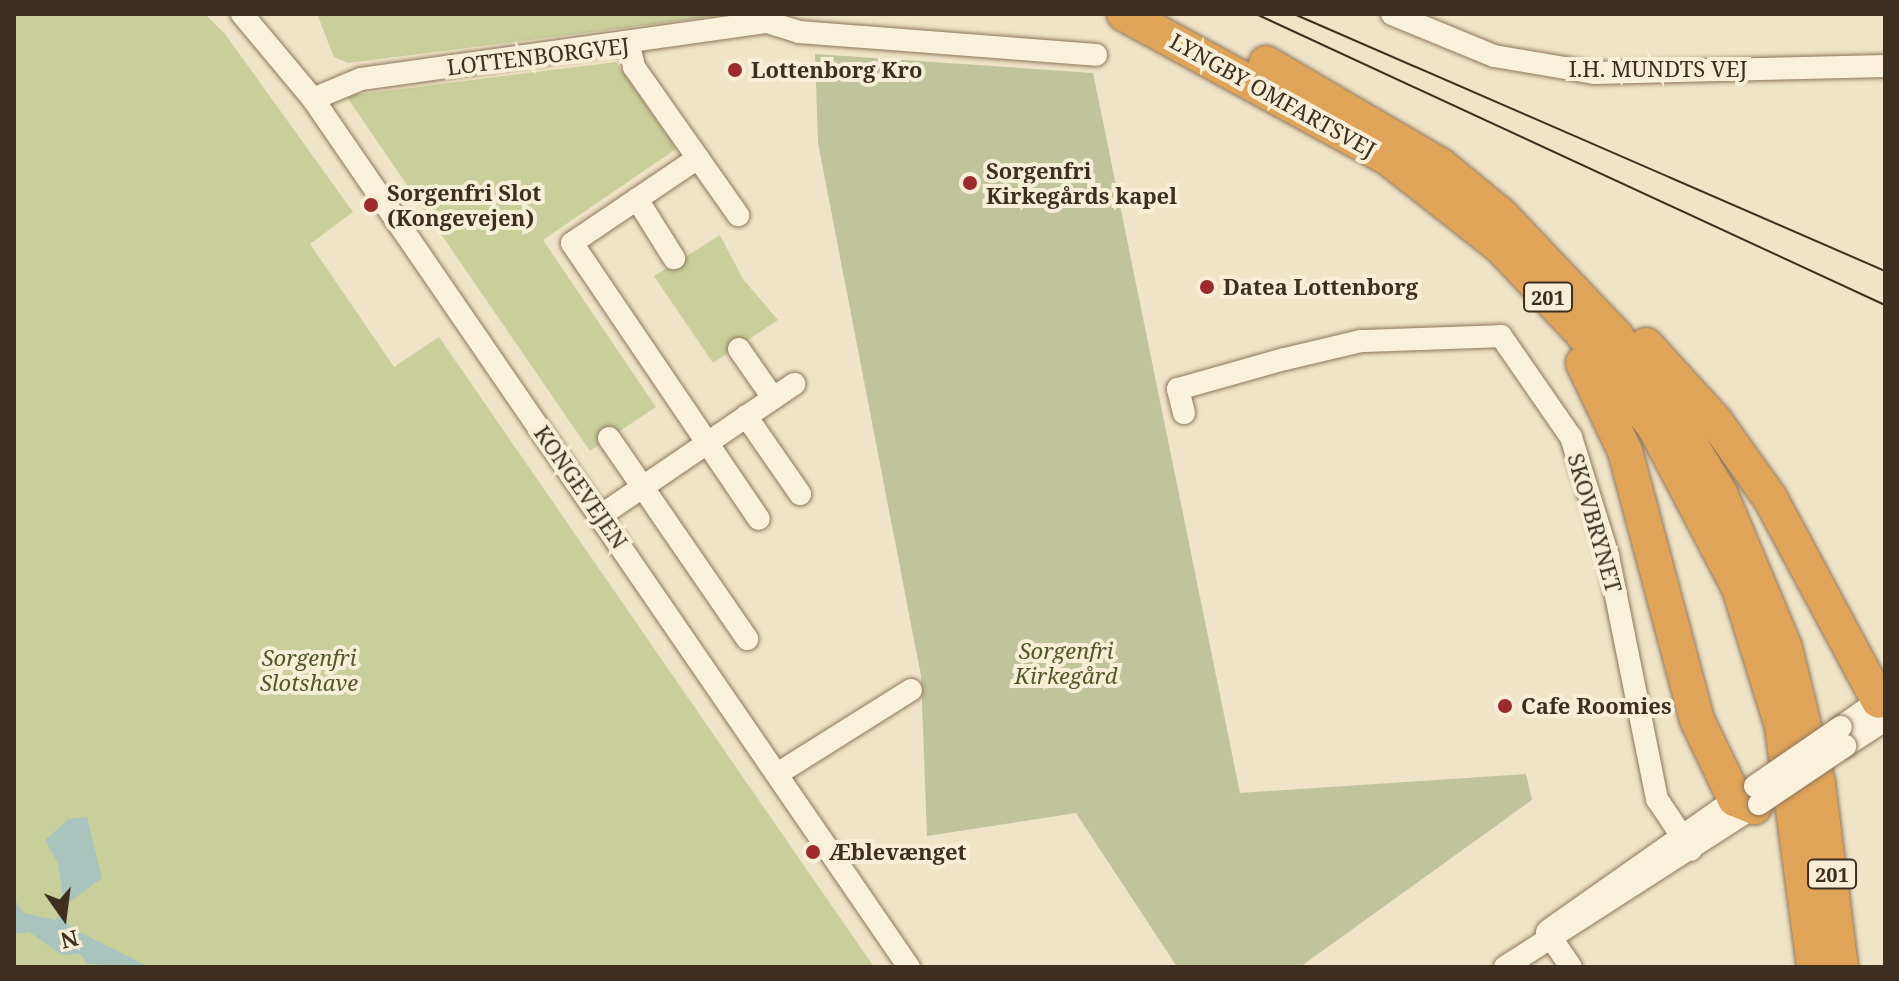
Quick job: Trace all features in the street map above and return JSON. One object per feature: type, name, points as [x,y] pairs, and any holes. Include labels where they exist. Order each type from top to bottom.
[{"type":"highway","name":"LYNGBY OMFARTSVEJ","points":[[1124,14],[1388,158],[1500,246],[1583,334],[1655,428],[1739,588],[1787,745],[1814,967]]},
{"type":"highway","name":"LYNGBY OMFARTSVEJ","points":[[1173,14],[1352,107],[1440,165],[1550,260],[1673,415],[1760,577],[1808,730],[1841,967]]},
{"type":"highway","points":[[1500,246],[1603,397],[1640,503],[1682,677],[1751,799]]},
{"type":"highway","points":[[1550,260],[1615,310],[1716,422],[1770,498],[1884,707]]},
{"type":"street","name":"KONGEVEJEN","points":[[242,14],[313,99],[909,967]]},
{"type":"street","name":"I.H. MUNDTS VEJ","points":[[1392,14],[1494,56],[1595,73],[1885,66]]},
{"type":"street","name":"LOTTENBORGVEJ","points":[[313,99],[361,79],[629,45],[767,18],[799,32],[1096,55]]},
{"type":"street","points":[[629,45],[634,67],[738,215]]},
{"type":"street","points":[[698,158],[572,243],[759,519]]},
{"type":"street","points":[[637,199],[674,258]]},
{"type":"street","name":"SKOVBRYNET","points":[[1184,413],[1178,389],[1285,359],[1361,341],[1501,336],[1571,437],[1608,556],[1657,799],[1686,842]]},
{"type":"street","points":[[739,349],[773,398]]},
{"type":"street","points":[[600,516],[794,384]]},
{"type":"street","points":[[746,416],[800,494]]},
{"type":"street","points":[[609,438],[747,639]]},
{"type":"street","points":[[777,774],[911,690]]},
{"type":"street","points":[[1512,963],[1884,707]]},
{"type":"street","points":[[1550,936],[1571,967]]},
{"type":"green space","name":"Sorgenfri Slotshave","points":[[14,14],[205,14],[225,34],[353,212],[310,244],[394,367],[439,337],[874,967],[14,967]]},
{"type":"green space","points":[[317,14],[733,14],[348,63],[334,57]]},
{"type":"green space","name":"Sorgenfri Kirkegård","points":[[815,54],[1093,73],[1240,793],[1526,774],[1532,800],[1300,967],[1177,967],[1076,813],[927,836],[921,676],[818,143]]},
{"type":"green space","points":[[616,62],[676,149],[543,240],[656,407],[590,451],[346,96]]},
{"type":"green space","points":[[720,235],[743,279],[778,320],[713,363],[654,276]]},
{"type":"water","points":[[87,817],[102,878],[64,906],[58,863],[45,840],[69,819]]},
{"type":"water","points":[[14,899],[24,913],[55,920],[62,915],[70,927],[149,967],[86,964],[81,954],[62,955],[29,932],[14,934]]},
{"type":"tram line","points":[[1256,14],[1885,305]]},
{"type":"tram line","points":[[1294,14],[1885,271]]},
{"type":"place","name":"Lottenborg Kro","points":[[735,70]]},
{"type":"place","name":"Sorgenfri Kirkegårds kapel","points":[[970,183]]},
{"type":"place","name":"Sorgenfri Slot (Kongevejen)","points":[[371,205]]},
{"type":"place","name":"Datea Lottenborg","points":[[1207,287]]},
{"type":"place","name":"Cafe Roomies","points":[[1505,706]]},
{"type":"place","name":"Æblevænget","points":[[813,852]]}]
